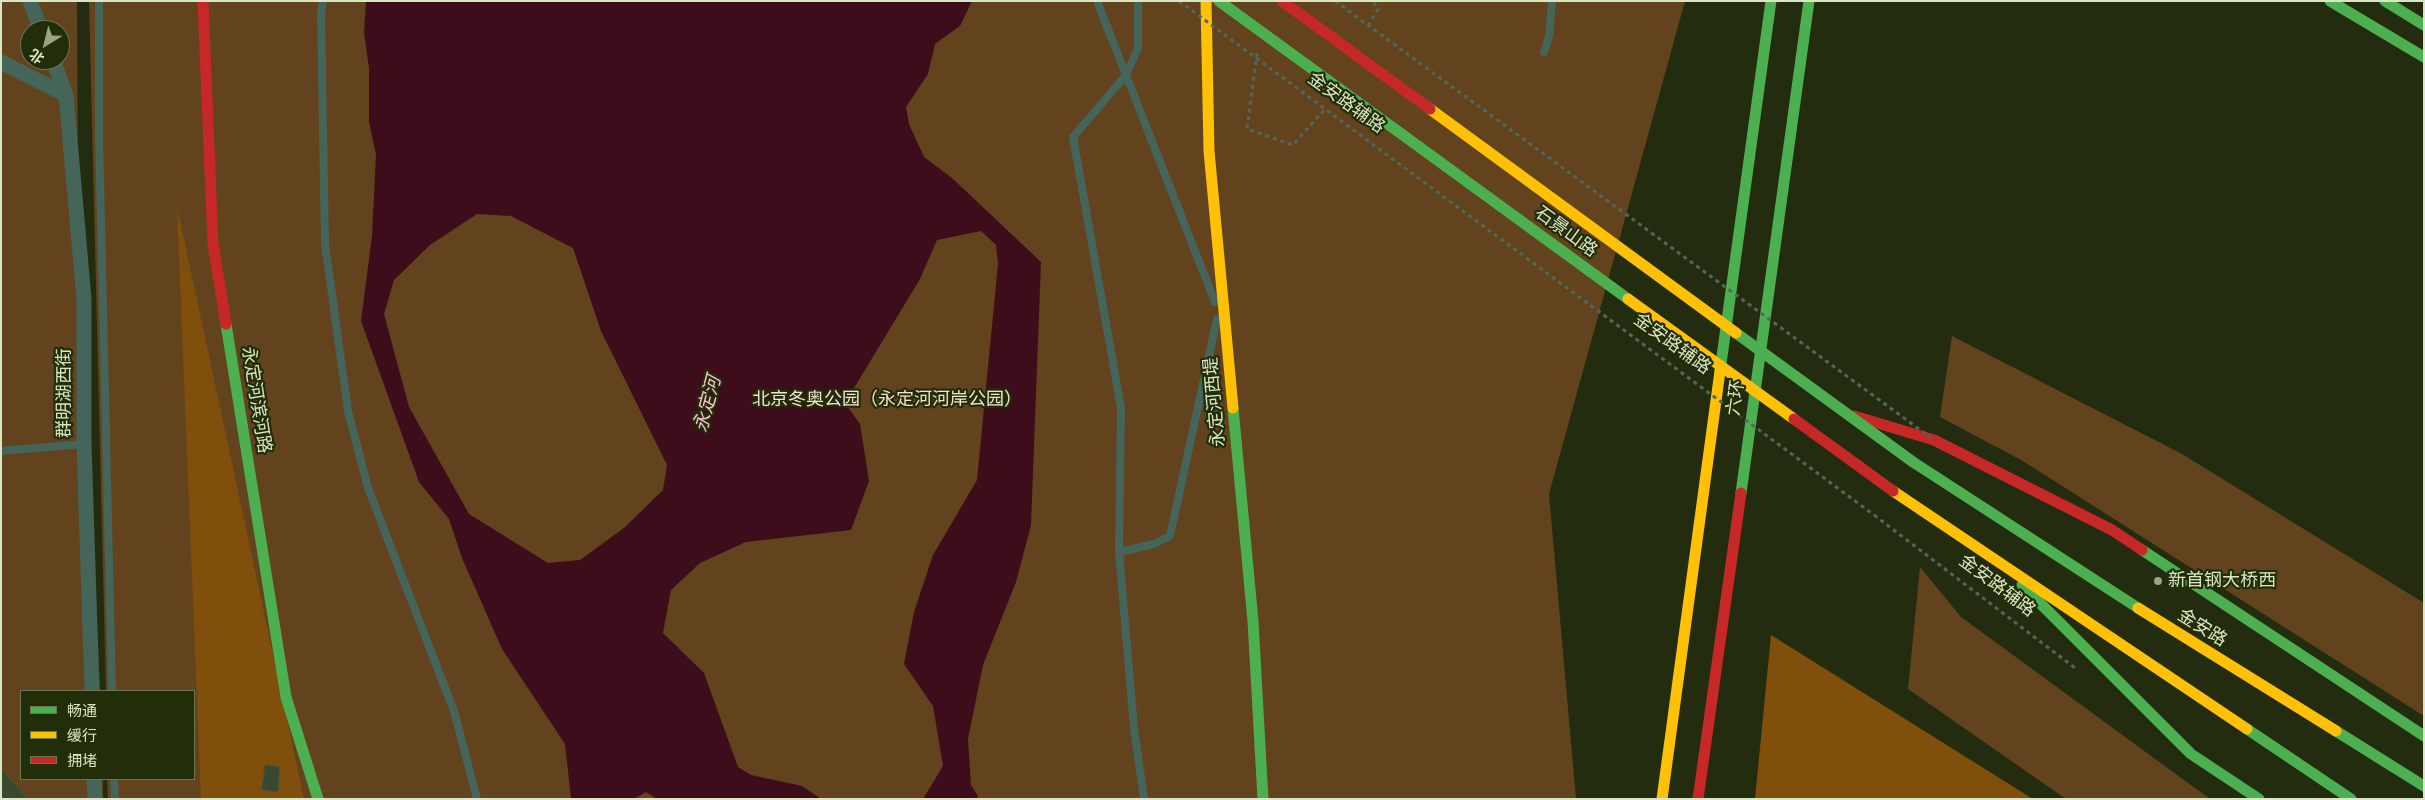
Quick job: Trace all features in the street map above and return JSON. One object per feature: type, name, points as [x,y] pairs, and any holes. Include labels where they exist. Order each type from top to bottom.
[{"type":"main road","name":"永定河滨河路","points":[[203,1],[213,244],[286,698],[318,799]]},
{"type":"main road","name":"永定河西堤","points":[[1206,1],[1210,151],[1221,310],[1253,621],[1263,799]]},
{"type":"main road","name":"石景山路","points":[[1219,1],[1893,491],[1998,560]]},
{"type":"main road","name":"石景山路","points":[[1282,1],[1913,462]]},
{"type":"main road","name":"六环","points":[[1662,799],[1771,1]]},
{"type":"main road","name":"六环","points":[[1698,799],[1809,1]]},
{"type":"main road","points":[[2330,1],[2424,57]]},
{"type":"main road","points":[[2386,1],[2424,25]]},
{"type":"main road","points":[[1849,415],[1934,440],[2112,530],[2424,736]]},
{"type":"main road","name":"金安路","points":[[1913,462],[2139,609],[2423,781]]},
{"type":"main road","points":[[1998,560],[2351,799]]},
{"type":"main road","name":"金安路辅路","points":[[1998,560],[2191,754],[2259,799]]},
{"type":"main road","points":[[2417,799],[2423,781]]},
{"type":"street","points":[[30,1],[37,20]]},
{"type":"street","points":[[1,62],[66,95]]},
{"type":"street","name":"群明湖西街","points":[[56,70],[66,95],[84,300],[84,444],[92,690]]},
{"type":"street","points":[[94,780],[95,799]]},
{"type":"lane","points":[[99,1],[99,137],[112,690]]},
{"type":"lane","points":[[323,1],[321,13],[325,243],[348,411],[368,488],[454,711],[477,799]]},
{"type":"lane","points":[[1097,1],[1221,310],[1170,536],[1154,544],[1119,552]]},
{"type":"lane","points":[[1138,1],[1138,48],[1126,75],[1073,137],[1121,408],[1119,552],[1134,728],[1144,799]]},
{"type":"lane","points":[[1544,52],[1549,36],[1552,1]]},
{"type":"lane","points":[[1,451],[84,444]]},
{"type":"lane","points":[[114,780],[114,799]]},
{"type":"path","name":"金安路辅路","points":[[1178,1],[1874,515],[2078,670]]},
{"type":"path","points":[[1334,1],[1934,440]]},
{"type":"path","points":[[1368,26],[1378,9],[1374,1]]},
{"type":"path","points":[[1258,46],[1247,129],[1293,145],[1325,109]]},
{"type":"green space","points":[[1,1],[77,1],[78,186],[100,690],[20,690],[20,780],[103,780],[103,799],[1,799]]},
{"type":"green space","name":"北京冬奥公园（永定河河岸公园）","points":[[89,1],[1685,1],[1549,494],[1576,799],[108,799],[107,780],[195,780],[195,690],[106,690]]},
{"type":"green space","points":[[1952,336],[2182,454],[2424,603],[2424,716],[2023,461],[1940,417]]},
{"type":"green space","points":[[1920,567],[1961,617],[2210,799],[2066,799],[1908,689]]},
{"type":"shaded area","points":[[177,207],[304,799],[201,799]]},
{"type":"shaded area","points":[[1771,635],[2033,799],[1755,799]]},
{"type":"water","name":"永定河","points":[[366,1],[972,1],[960,26],[935,44],[928,74],[906,107],[909,124],[924,157],[952,178],[1041,262],[1031,525],[1016,582],[983,665],[968,739],[971,785],[978,796],[976,799],[923,799],[943,766],[933,706],[904,664],[914,612],[933,555],[977,480],[998,264],[996,245],[981,231],[937,240],[920,279],[845,403],[860,424],[869,481],[851,530],[746,542],[700,563],[671,590],[663,633],[704,673],[738,767],[751,775],[802,786],[821,799],[657,799],[646,792],[634,799],[571,799],[565,744],[502,649],[462,558],[449,519],[419,482],[361,321],[372,236],[376,155],[369,122],[369,68],[364,33]],"holes":[[[477,214],[511,216],[573,248],[601,331],[667,465],[663,490],[624,528],[580,560],[548,563],[469,514],[409,407],[384,314],[394,280],[430,245]]]},
{"type":"building","points":[[265,765],[280,767],[278,792],[262,790]]},
{"type":"building","points":[[1,768],[18,787],[28,799],[1,799]]},
{"type":"traffic: fast","points":[[1219,1],[1628,299]]},
{"type":"traffic: fast","points":[[1720,371],[1771,1]]},
{"type":"traffic: fast","points":[[1741,493],[1809,1]]},
{"type":"traffic: fast","points":[[2330,1],[2424,57]]},
{"type":"traffic: fast","points":[[2385,1],[2424,25]]},
{"type":"traffic: fast","points":[[226,324],[286,697],[318,799]]},
{"type":"traffic: fast","points":[[1736,333],[1913,462]]},
{"type":"traffic: fast","points":[[1233,408],[1253,621],[1263,799]]},
{"type":"traffic: fast","points":[[1913,462],[2138,608]]},
{"type":"traffic: fast","points":[[2142,550],[2424,736]]},
{"type":"traffic: fast","points":[[2022,585],[2191,754],[2259,799]]},
{"type":"traffic: fast","points":[[2247,729],[2351,799]]},
{"type":"traffic: fast","points":[[2336,731],[2424,786]]},
{"type":"traffic: slow","points":[[1206,1],[1209,151],[1233,408]]},
{"type":"traffic: slow","points":[[1430,109],[1736,333]]},
{"type":"traffic: slow","points":[[1628,299],[1794,419]]},
{"type":"traffic: slow","points":[[1662,799],[1720,371]]},
{"type":"traffic: slow","points":[[1893,491],[2247,729]]},
{"type":"traffic: slow","points":[[2138,608],[2336,731]]},
{"type":"traffic: jam","points":[[203,1],[213,244],[226,324]]},
{"type":"traffic: jam","points":[[1282,1],[1430,109]]},
{"type":"traffic: jam","points":[[1854,416],[1934,440],[2112,530],[2142,550]]},
{"type":"traffic: jam","points":[[1794,419],[1893,491]]},
{"type":"traffic: jam","points":[[1698,799],[1741,493]]},
{"type":"place","name":"新首钢大桥西","points":[[2158,581]]}]
